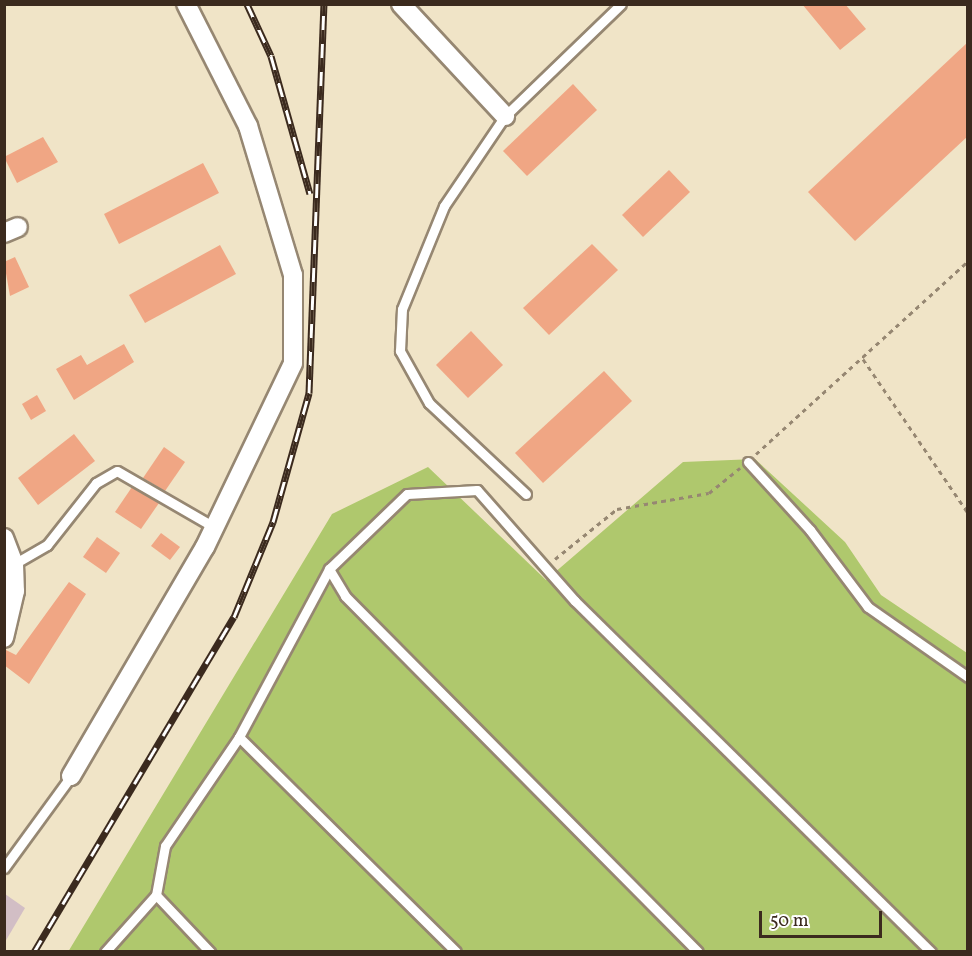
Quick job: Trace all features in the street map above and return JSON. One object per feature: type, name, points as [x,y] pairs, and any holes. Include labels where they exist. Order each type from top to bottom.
[{"type":"street","points":[[71,776],[214,527],[293,363],[292,275],[248,126],[186,4]]},
{"type":"street","points":[[402,4],[505,116]]},
{"type":"street","points":[[4,538],[14,564],[4,638]]},
{"type":"lane","points":[[526,494],[429,403],[400,351],[402,309],[444,206],[505,116],[621,4]]},
{"type":"lane","points":[[747,462],[810,530],[868,607],[968,677]]},
{"type":"lane","points":[[14,564],[47,544],[96,483],[117,471],[214,527]]},
{"type":"lane","points":[[105,951],[156,895],[165,846],[239,737],[329,569],[407,494],[477,490],[545,568],[931,951]]},
{"type":"lane","points":[[329,569],[345,596],[698,951]]},
{"type":"lane","points":[[239,737],[456,951]]},
{"type":"lane","points":[[4,868],[71,776]]},
{"type":"lane","points":[[156,895],[210,951]]},
{"type":"path","points":[[545,568],[617,509],[709,493],[863,359],[968,261]]},
{"type":"path","points":[[863,359],[968,513]]},
{"type":"shaded area","points":[[5,894],[25,908],[5,942]]},
{"type":"green space","points":[[755,459],[845,542],[881,595],[967,653],[967,951],[68,952],[332,514],[428,467],[546,580],[683,462]]},
{"type":"building","points":[[802,4],[845,4],[866,29],[840,50]]},
{"type":"building","points":[[968,42],[968,136],[855,241],[808,192]]},
{"type":"building","points":[[573,84],[597,110],[527,176],[503,151]]},
{"type":"building","points":[[43,137],[58,162],[17,183],[4,157]]},
{"type":"building","points":[[203,163],[219,193],[119,244],[104,214]]},
{"type":"building","points":[[669,170],[690,192],[643,237],[622,215]]},
{"type":"building","points":[[592,244],[618,270],[549,335],[523,308]]},
{"type":"building","points":[[220,245],[236,274],[145,323],[129,295]]},
{"type":"building","points":[[15,257],[29,287],[10,296],[4,262]]},
{"type":"building","points":[[471,331],[503,365],[468,398],[436,365]]},
{"type":"building","points":[[124,344],[134,362],[74,400],[56,369],[81,355],[87,365]]},
{"type":"building","points":[[604,371],[632,401],[543,483],[515,453]]},
{"type":"building","points":[[37,395],[46,411],[31,420],[22,404]]},
{"type":"building","points":[[74,434],[95,461],[38,505],[18,478]]},
{"type":"building","points":[[164,447],[185,462],[165,491],[143,478]]},
{"type":"building","points":[[132,487],[159,503],[141,529],[115,512]]},
{"type":"building","points":[[161,533],[180,547],[170,560],[151,546]]},
{"type":"building","points":[[97,537],[120,553],[106,573],[83,557]]},
{"type":"building","points":[[69,582],[86,594],[29,684],[4,665],[4,649],[16,655]]},
{"type":"railway","points":[[247,4],[271,56],[310,194]]},
{"type":"railway","points":[[34,952],[234,617],[273,522],[309,393],[324,4]]}]
